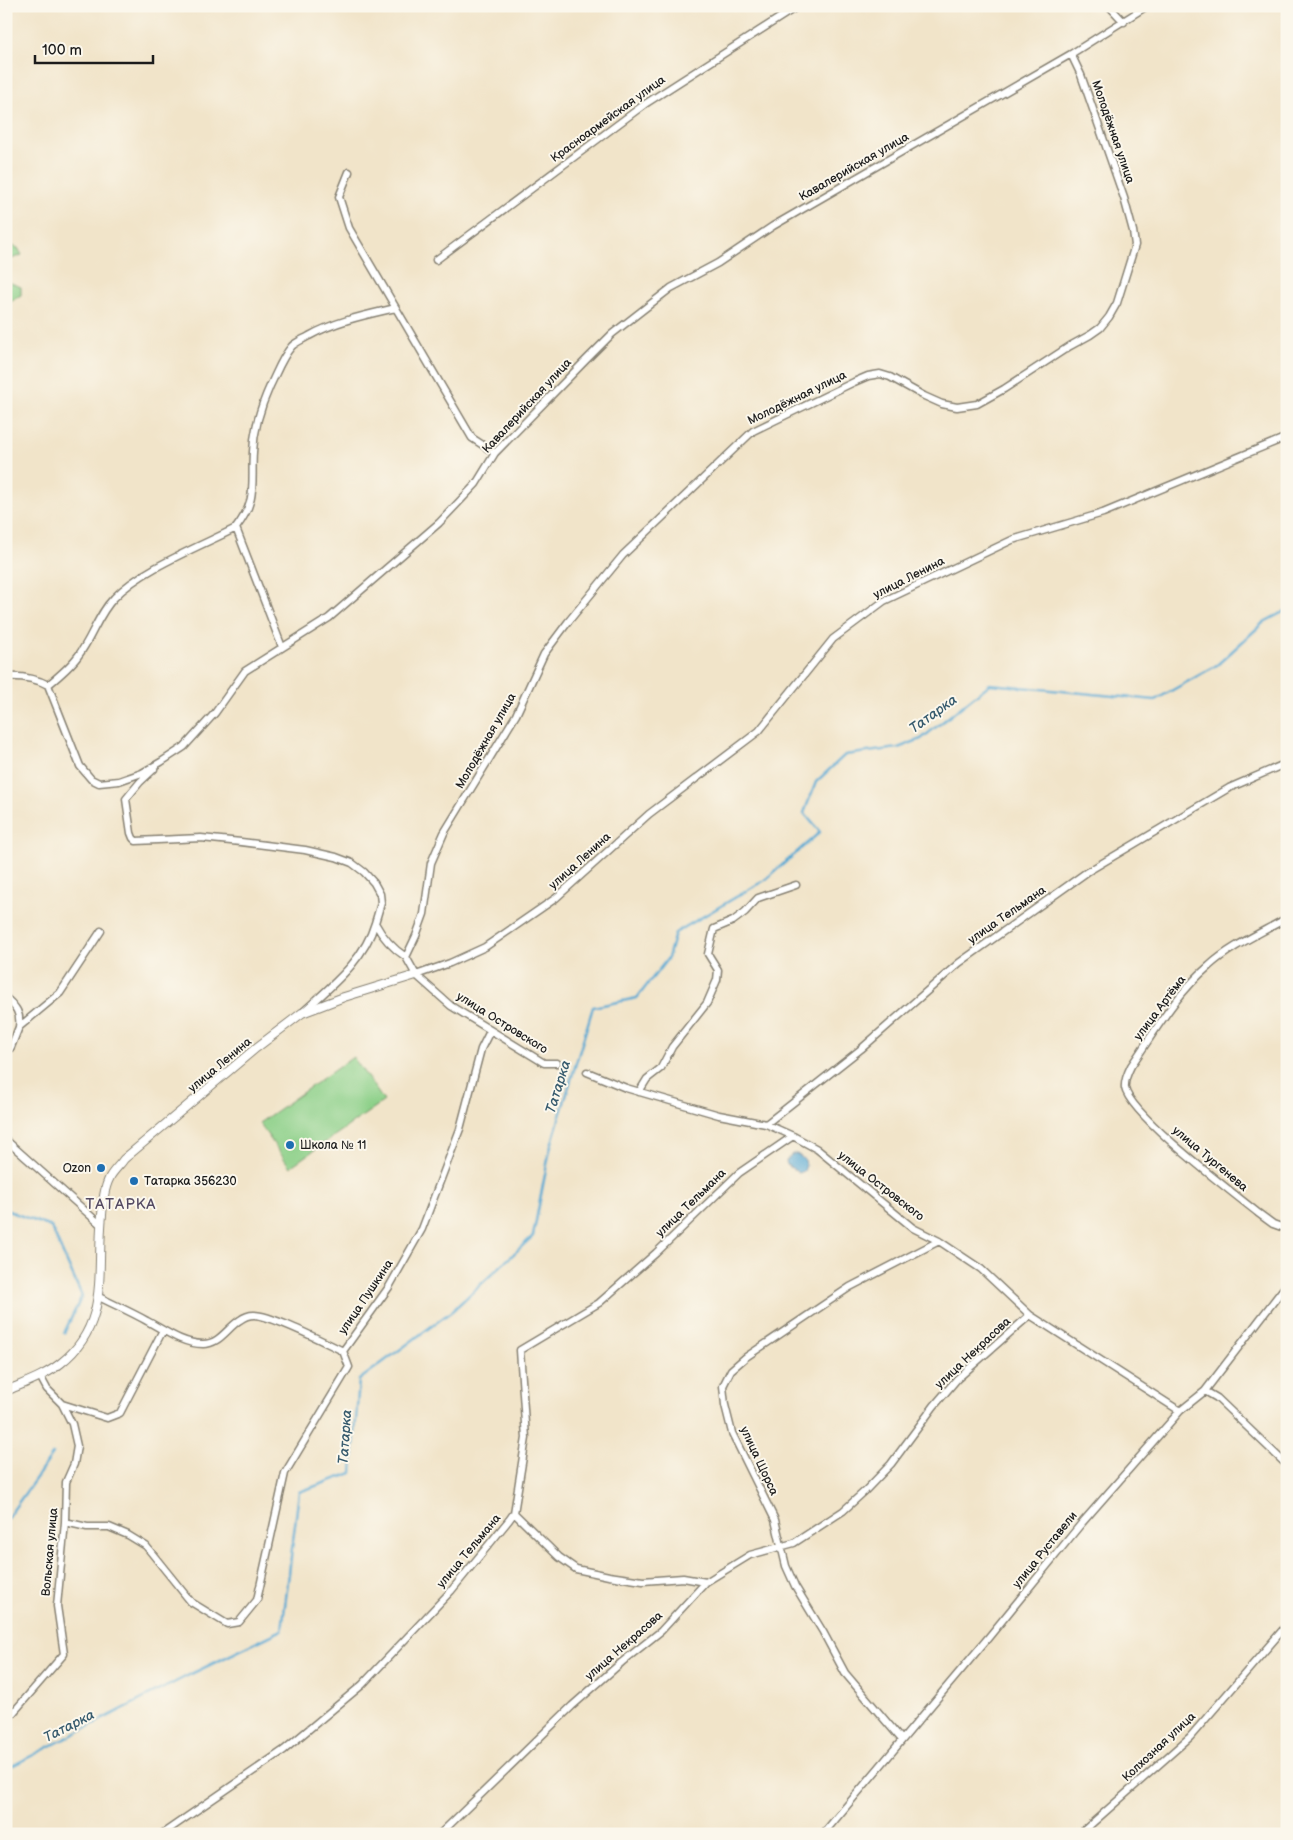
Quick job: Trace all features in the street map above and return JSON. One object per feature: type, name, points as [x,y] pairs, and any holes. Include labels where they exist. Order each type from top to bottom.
[{"type":"street","name":"Красноармейская улица","points":[[436,260],[645,104],[798,6]]},
{"type":"street","points":[[1109,6],[1124,22]]},
{"type":"street","name":"Кавалерийская улица","points":[[48,685],[80,766],[91,780],[99,783],[119,781],[142,773],[162,762],[184,748],[215,713],[245,671],[329,618],[439,523],[476,484],[495,453],[612,334],[671,288],[718,262],[773,226],[1071,54],[1147,6]]},
{"type":"street","name":"Молодёжная улица","points":[[406,957],[424,914],[431,863],[444,833],[516,715],[544,654],[623,555],[753,430],[854,382],[868,376],[880,374],[890,377],[942,404],[957,406],[977,404],[1090,335],[1100,328],[1109,316],[1117,303],[1135,245],[1133,231],[1124,198],[1081,75],[1071,54]]},
{"type":"street","points":[[349,172],[339,197],[349,228],[472,438],[495,453]]},
{"type":"street","points":[[6,677],[20,676],[39,680],[48,685],[67,669],[79,655],[114,598],[133,582],[154,569],[236,528],[245,517],[253,496],[254,430],[266,395],[293,345],[320,330],[347,319],[396,308]]},
{"type":"street","name":"улица Ленина","points":[[6,1391],[40,1376],[60,1364],[82,1340],[95,1316],[99,1297],[101,1225],[104,1195],[110,1177],[124,1160],[256,1048],[302,1013],[344,997],[450,963],[486,947],[556,898],[649,814],[759,731],[833,639],[884,601],[1012,540],[1103,513],[1287,437]]},
{"type":"street","points":[[236,528],[282,646]]},
{"type":"street","points":[[162,762],[140,782],[126,799],[130,833],[136,841],[201,838],[305,850],[336,857],[352,863],[374,883],[382,903],[372,936],[344,974],[302,1013]]},
{"type":"street","name":"улица Тельмана","points":[[766,1124],[861,1049],[959,963],[1087,872],[1229,788],[1287,762]]},
{"type":"street","points":[[639,1092],[647,1078],[660,1068],[672,1047],[707,1003],[717,980],[718,970],[708,954],[714,928],[733,921],[745,912],[758,898],[796,885]]},
{"type":"street","name":"улица Артёма","points":[[1128,1096],[1125,1087],[1126,1076],[1131,1066],[1184,990],[1224,954],[1287,918]]},
{"type":"street","points":[[375,923],[387,942],[406,957],[416,975]]},
{"type":"street","points":[[19,1026],[60,993],[101,931]]},
{"type":"street","name":"улица Островского","points":[[416,975],[451,1006],[490,1031],[544,1063],[557,1063]]},
{"type":"street","points":[[6,998],[20,1015],[19,1026],[6,1054]]},
{"type":"street","name":"улица Пушкина","points":[[65,1522],[87,1527],[109,1528],[146,1546],[191,1602],[227,1624],[239,1622],[256,1600],[285,1473],[349,1367],[342,1351],[389,1287],[422,1229],[460,1130],[481,1049],[490,1031]]},
{"type":"street","name":"улица Островского","points":[[587,1072],[639,1092],[719,1115],[766,1124],[794,1136],[817,1149],[913,1228],[939,1241],[981,1269],[1030,1315],[1180,1411]]},
{"type":"street","name":"улица Тургенева","points":[[1128,1096],[1166,1138],[1258,1213],[1273,1224],[1287,1229]]},
{"type":"street","name":"улица Тельмана","points":[[162,1834],[284,1750],[362,1685],[451,1591],[514,1513],[526,1438],[520,1350],[599,1303],[656,1253],[738,1173],[794,1136]]},
{"type":"street","points":[[6,1140],[101,1225]]},
{"type":"street","name":"улица Щорса","points":[[902,1740],[845,1673],[795,1586],[780,1546],[776,1520],[732,1433],[725,1405],[724,1386],[731,1370],[746,1356],[850,1287],[939,1241]]},
{"type":"street","name":"улица Руставели","points":[[823,1834],[1081,1524],[1180,1411],[1205,1391],[1287,1284]]},
{"type":"street","points":[[99,1297],[192,1343],[204,1344],[212,1342],[223,1336],[239,1320],[253,1315],[262,1316],[280,1323],[342,1351]]},
{"type":"street","name":"улица Некрасова","points":[[440,1834],[572,1706],[661,1631],[706,1582],[750,1555],[794,1543],[843,1511],[891,1464],[934,1406],[957,1379],[1030,1315]]},
{"type":"street","points":[[62,1404],[107,1418],[120,1413],[163,1330]]},
{"type":"street","name":"Вольская улица","points":[[6,1721],[64,1654],[57,1606],[65,1522],[66,1482],[74,1464],[77,1446],[72,1424],[62,1404],[47,1389],[40,1376]]},
{"type":"street","points":[[1205,1391],[1217,1398],[1287,1465]]},
{"type":"street","points":[[514,1513],[559,1557],[576,1568],[608,1576],[643,1581],[683,1578],[706,1582]]},
{"type":"street","name":"Колхозная улица","points":[[1080,1834],[1190,1737],[1287,1625]]},
{"type":"green space","points":[[6,243],[18,248],[22,255],[6,261]]},
{"type":"green space","points":[[6,281],[21,287],[21,295],[9,302],[6,302]]},
{"type":"green space","points":[[353,1057],[384,1101],[290,1167],[259,1123]]},
{"type":"water","points":[[792,1154],[797,1154],[805,1160],[804,1171],[799,1173],[787,1165],[786,1161]]},
{"type":"waterway","name":"Татарка","points":[[6,1769],[191,1674],[282,1630],[299,1492],[352,1473],[359,1380],[452,1311],[533,1236],[550,1149],[593,1007],[637,998],[668,958],[675,933],[765,880],[820,832],[804,813],[816,782],[845,755],[898,748],[921,739],[990,684],[1155,700],[1217,665],[1264,622],[1287,610]]},
{"type":"waterway","points":[[6,1210],[51,1227],[82,1296],[64,1333]]},
{"type":"waterway","points":[[6,1520],[53,1454]]},
{"type":"place","name":"Школа № 11","points":[[290,1145]]},
{"type":"place","name":"Ozon","points":[[101,1168]]},
{"type":"place","name":"Татарка 356230","points":[[134,1181]]},
{"type":"district","name":"ТАТАРКА","points":[[121,1204]]}]
